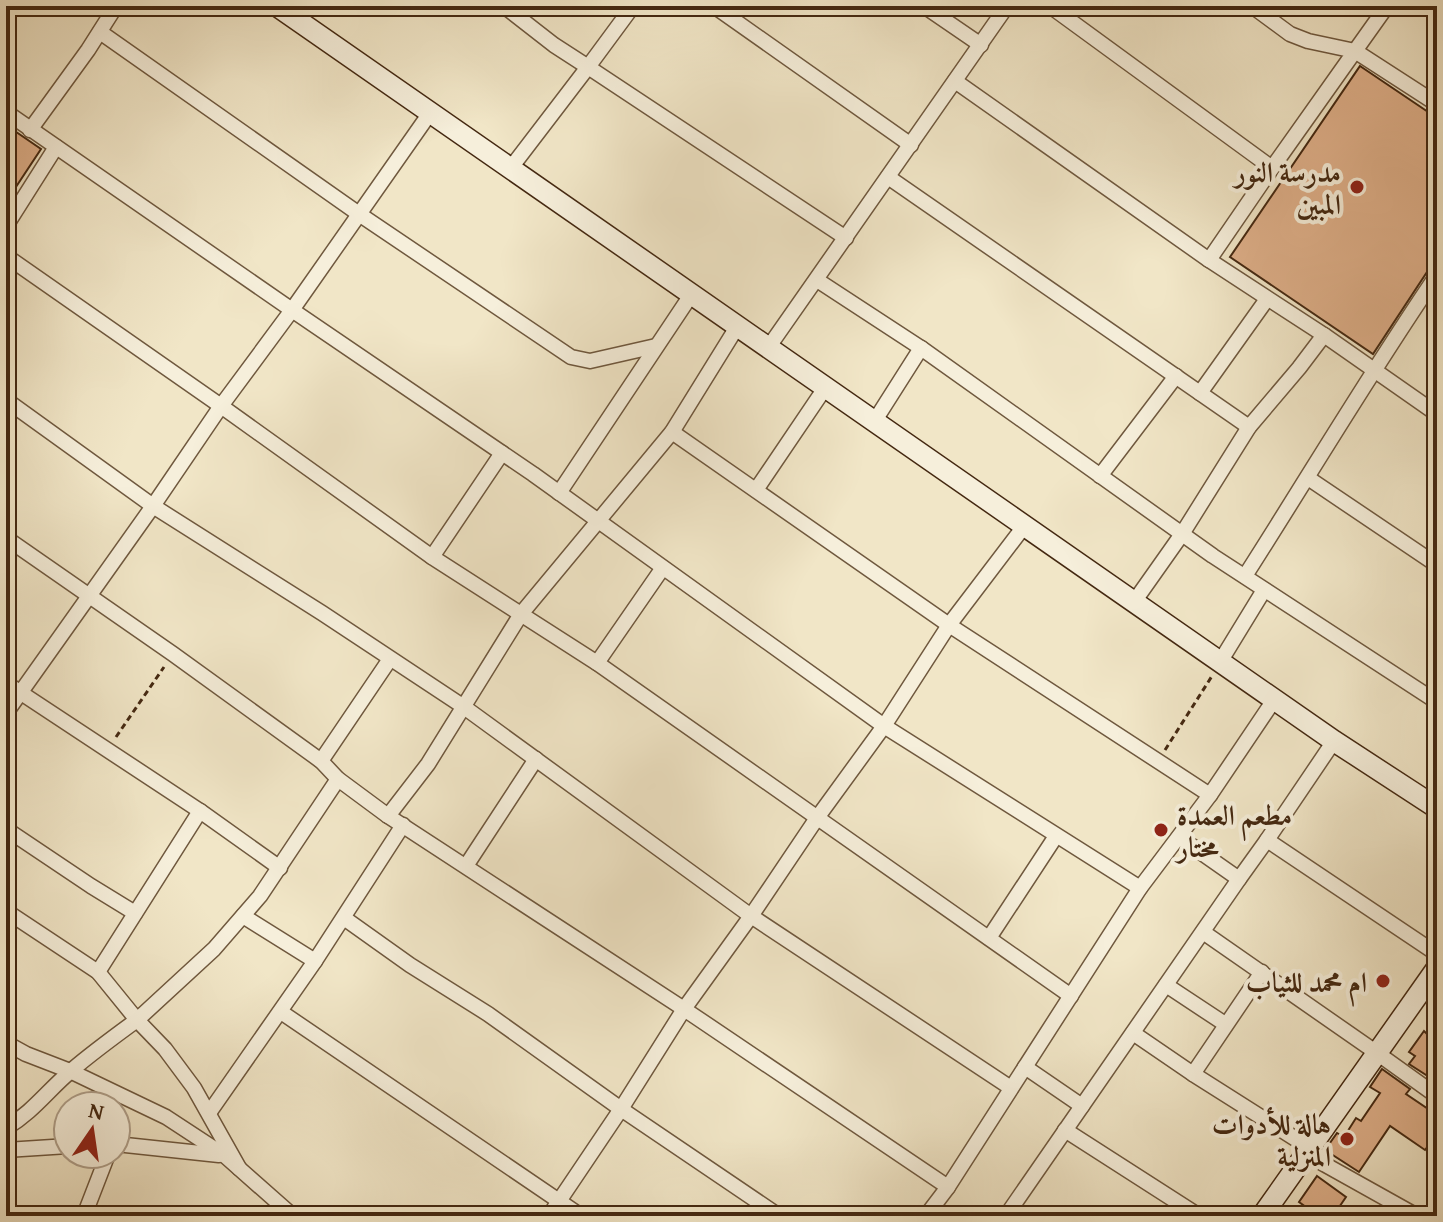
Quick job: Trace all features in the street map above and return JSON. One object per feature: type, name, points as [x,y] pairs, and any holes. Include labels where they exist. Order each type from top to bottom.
[{"type":"street","points":[[30,130],[116,6]]},
{"type":"street","points":[[277,6],[1274,700],[1437,808]]},
{"type":"street","points":[[504,6],[524,12],[554,45],[846,238]]},
{"type":"street","points":[[510,169],[633,6]]},
{"type":"street","points":[[714,6],[911,145]]},
{"type":"street","points":[[924,6],[981,45]]},
{"type":"street","points":[[768,348],[1007,6]]},
{"type":"street","points":[[1050,6],[1272,168]]},
{"type":"street","points":[[1252,6],[1290,34],[1355,51],[1437,104]]},
{"type":"street","points":[[1209,260],[1387,6]]},
{"type":"street","points":[[100,32],[359,214],[571,357],[590,361],[656,346]]},
{"type":"street","points":[[955,81],[1209,260],[1432,410],[1437,393]]},
{"type":"street","points":[[6,112],[502,453],[884,726],[1140,888]]},
{"type":"street","points":[[6,713],[430,113]]},
{"type":"street","points":[[6,226],[56,147]]},
{"type":"street","points":[[888,177],[1249,427]]},
{"type":"street","points":[[6,256],[432,557],[597,663],[1071,996]]},
{"type":"street","points":[[1245,576],[1373,369],[1436,277]]},
{"type":"street","points":[[817,280],[921,348],[1264,590],[1437,702]]},
{"type":"street","points":[[559,493],[691,295]]},
{"type":"street","points":[[1200,393],[1267,299]]},
{"type":"street","points":[[388,816],[428,764],[521,614],[672,432],[737,327]]},
{"type":"street","points":[[1134,602],[1182,534],[1249,427],[1324,335]]},
{"type":"street","points":[[874,422],[921,348]]},
{"type":"street","points":[[1100,476],[1176,376]]},
{"type":"street","points":[[756,490],[825,388]]},
{"type":"street","points":[[6,400],[153,506],[464,707],[751,916],[1011,1088]]},
{"type":"street","points":[[672,432],[949,625],[1210,795]]},
{"type":"street","points":[[432,557],[502,453]]},
{"type":"street","points":[[1308,478],[1437,565]]},
{"type":"street","points":[[549,1216],[684,1009],[884,726],[949,625],[1025,525]]},
{"type":"street","points":[[6,538],[321,761],[338,779],[388,816],[684,1009],[948,1187]]},
{"type":"street","points":[[597,663],[662,569]]},
{"type":"street","points":[[1220,662],[1264,590]]},
{"type":"street","points":[[321,761],[390,659]]},
{"type":"street","points":[[6,683],[200,811],[280,868]]},
{"type":"street","points":[[926,1216],[948,1187],[1140,888],[1210,795],[1274,700]]},
{"type":"street","points":[[1006,1216],[1334,741]]},
{"type":"street","points":[[466,866],[536,759]]},
{"type":"street","points":[[6,1128],[40,1103],[70,1071],[137,1020],[214,949],[260,896],[338,779]]},
{"type":"street","points":[[98,972],[200,811]]},
{"type":"street","points":[[209,1113],[281,1012],[403,825]]},
{"type":"street","points":[[6,829],[135,913]]},
{"type":"street","points":[[989,938],[1056,836]]},
{"type":"street","points":[[1179,837],[1239,879]]},
{"type":"street","points":[[1267,840],[1437,954]]},
{"type":"street","points":[[6,911],[98,972],[165,1049],[194,1088],[239,1168]]},
{"type":"street","points":[[243,916],[315,961]]},
{"type":"street","points":[[344,918],[779,1216]]},
{"type":"street","points":[[1203,932],[1437,1096]]},
{"type":"street","points":[[1262,1216],[1437,968]]},
{"type":"street","points":[[1193,1074],[1262,972]]},
{"type":"street","points":[[1166,985],[1225,1024]]},
{"type":"street","points":[[281,1012],[581,1216]]},
{"type":"street","points":[[1133,1033],[1308,1151],[1417,1216]]},
{"type":"street","points":[[6,1043],[166,1117],[224,1155],[293,1216]]},
{"type":"street","points":[[1025,1067],[1082,1106]]},
{"type":"street","points":[[1065,1130],[1199,1216]]},
{"type":"street","points":[[132,1146],[224,1155]]},
{"type":"street","points":[[6,1150],[52,1147]]},
{"type":"street","points":[[84,1216],[102,1170]]},
{"type":"path","points":[[107,750],[173,654]]},
{"type":"path","points":[[1158,760],[1220,662]]},
{"type":"building","name":"مدرسة النور المبين","points":[[1360,66],[1437,118],[1437,264],[1429,269],[1373,354],[1230,257]]},
{"type":"building","points":[[6,125],[41,149],[6,202]]},
{"type":"building","points":[[1437,1022],[1437,1082],[1409,1064],[1415,1056],[1409,1052],[1424,1031],[1428,1035]]},
{"type":"building","points":[[1382,1069],[1410,1089],[1406,1094],[1437,1115],[1437,1134],[1425,1150],[1390,1126],[1359,1172],[1325,1150],[1337,1133],[1344,1137],[1356,1118],[1361,1121],[1380,1093],[1370,1087]]},
{"type":"building","points":[[1317,1176],[1346,1197],[1333,1216],[1306,1216],[1310,1210],[1299,1202]]},
{"type":"place","name":"مدرسة النور المبين","points":[[1357,187]]},
{"type":"place","name":"مطعم العمدة مختار","points":[[1161,830]]},
{"type":"place","name":"ام محمد للثياب","points":[[1383,981]]},
{"type":"place","name":"هالة للأدوات المنزلية","points":[[1347,1139]]}]
